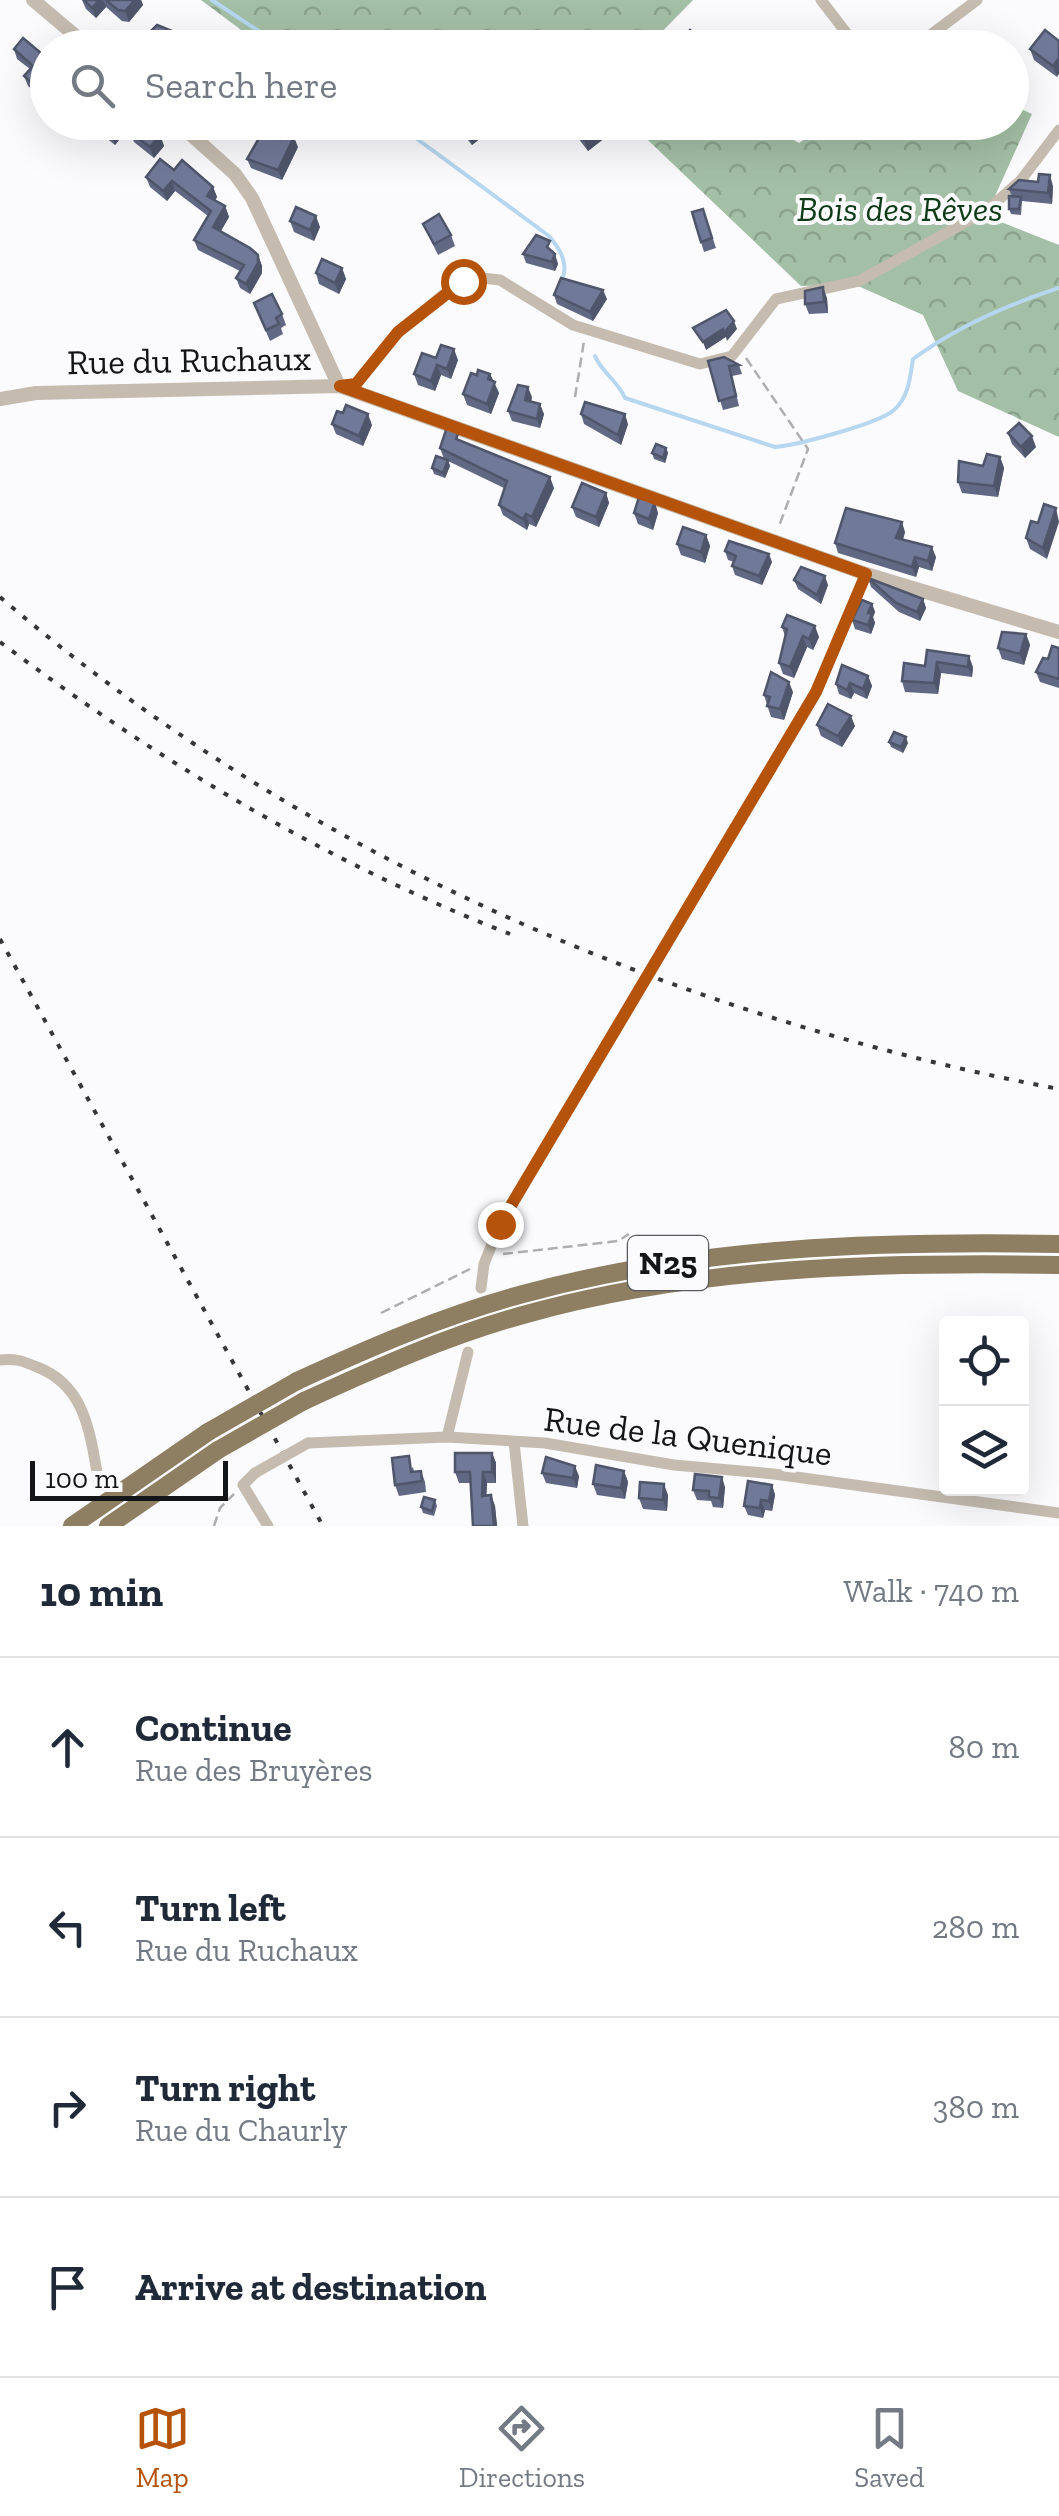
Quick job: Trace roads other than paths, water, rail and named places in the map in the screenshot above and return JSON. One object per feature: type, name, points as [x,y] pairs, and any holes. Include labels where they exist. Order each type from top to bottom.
[{"type":"highway","name":"N25","points":[[72,1526],[208,1432],[297,1381],[391,1338],[465,1312],[607,1274],[708,1256],[793,1248],[1059,1244]]},
{"type":"highway","name":"N25","points":[[108,1526],[218,1450],[304,1401],[394,1359],[524,1315],[629,1291],[796,1270],[1059,1265]]},
{"type":"street","points":[[33,0],[69,30]]},
{"type":"street","points":[[820,0],[844,30]]},
{"type":"street","points":[[937,30],[977,0]]},
{"type":"street","points":[[197,140],[235,174],[252,198],[340,386],[356,384],[398,332],[448,290],[472,278],[500,280],[554,316],[586,330],[700,364],[726,360],[740,348],[776,299],[858,281],[996,204],[1059,130]]},
{"type":"street","name":"Rue du Ruchaux","points":[[0,399],[36,393],[340,386],[866,574],[1059,632]]},
{"type":"street","points":[[481,1288],[484,1264],[519,1188],[816,692],[866,574]]},
{"type":"street","points":[[447,1438],[468,1352]]},
{"type":"street","points":[[0,1360],[15,1358],[61,1376],[87,1418],[99,1483]]},
{"type":"street","name":"Rue de la Quenique","points":[[268,1526],[243,1486],[254,1473],[308,1443],[447,1438],[514,1442],[1059,1513]]},
{"type":"street","points":[[514,1442],[524,1526]]},
{"type":"waterway","points":[[212,0],[257,30]]},
{"type":"waterway","points":[[418,140],[549,236],[562,256],[562,280]]},
{"type":"waterway","points":[[595,356],[625,398],[775,447],[837,433],[885,416],[903,399],[913,359],[983,318],[1059,288]]},
{"type":"railway","points":[[0,597],[116,689],[238,772],[365,847],[497,912],[633,969],[772,1018],[914,1057],[1059,1089]]},
{"type":"railway","points":[[0,642],[121,728],[245,806],[375,875],[510,934]]},
{"type":"railway","points":[[0,939],[323,1526]]},
{"type":"park label","name":"Bois des Rêves","points":[[900,209]]}]
